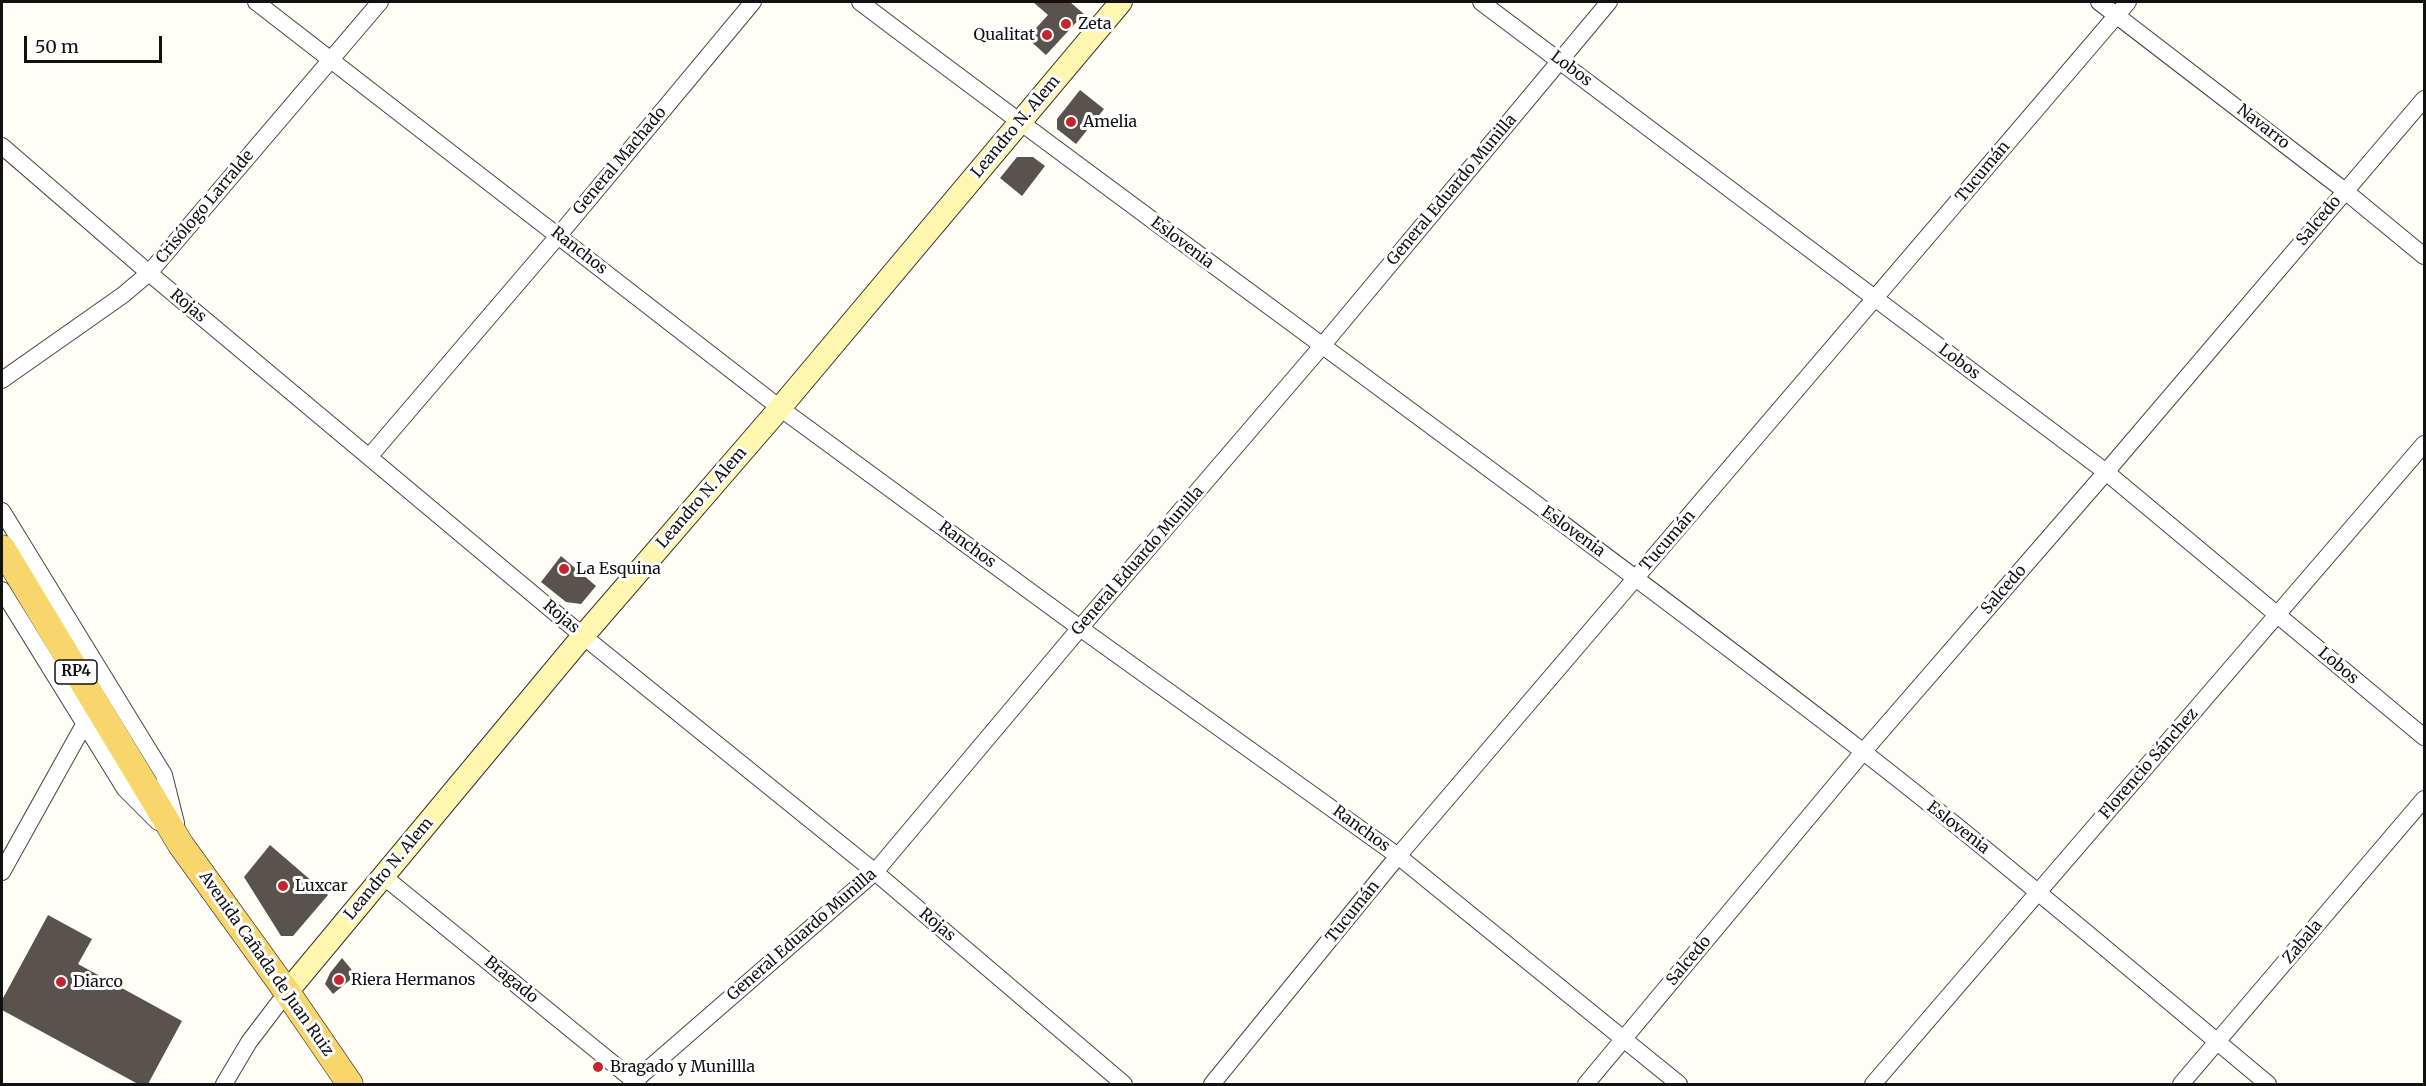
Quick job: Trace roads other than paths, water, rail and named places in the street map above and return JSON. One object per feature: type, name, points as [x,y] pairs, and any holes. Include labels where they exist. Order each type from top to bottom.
[{"type":"main road","name":"Avenida Cañada de Juan Ruiz","points":[[2,548],[181,845],[350,1084]]},
{"type":"street","name":"Ranchos","points":[[256,2],[780,408],[1080,628],[1398,856],[1679,1084]]},
{"type":"street","name":"Crisólogo Larralde","points":[[2,380],[123,295],[149,273],[380,2]]},
{"type":"street","name":"General Machado","points":[[369,457],[559,235],[753,2]]},
{"type":"street","name":"Eslovenia","points":[[860,2],[1636,578],[1863,752],[2038,891],[2268,1084]]},
{"type":"street","name":"Leandro N. Alem","points":[[225,1084],[249,1042],[287,992],[383,876],[583,636],[780,408],[1121,2]]},
{"type":"street","name":"Lobos","points":[[1481,2],[2106,472],[2424,737]]},
{"type":"street","name":"General Eduardo Munilla","points":[[635,1084],[875,872],[1322,346],[1609,2]]},
{"type":"street","name":"Navarro","points":[[2099,2],[2345,190],[2424,256]]},
{"type":"street","name":"Tucumán","points":[[1212,1084],[1398,856],[2128,2]]},
{"type":"street","name":"Salcedo","points":[[1586,1084],[1863,752],[2106,472],[2424,99]]},
{"type":"street","name":"Rojas","points":[[2,146],[149,273],[583,636],[875,872],[1124,1084]]},
{"type":"street","name":"Florencio Sánchez","points":[[1873,1084],[2424,444]]},
{"type":"street","name":"Avenida Cañada de Juan Ruiz","points":[[2,511],[164,775],[181,845]]},
{"type":"street","name":"Avenida Cañada de Juan Ruiz","points":[[2,590],[125,789],[181,845]]},
{"type":"street","points":[[2,872],[85,723]]},
{"type":"street","name":"Zabala","points":[[2181,1084],[2424,799]]},
{"type":"street","name":"Bragado","points":[[383,876],[635,1084]]},
{"type":"place","name":"Zeta","points":[[1066,24]]},
{"type":"place","name":"Qualitat","points":[[1047,35]]},
{"type":"place","name":"Amelia","points":[[1071,122]]},
{"type":"place","name":"La Esquina","points":[[564,569]]},
{"type":"place","name":"Luxcar","points":[[283,886]]},
{"type":"place","name":"Riera Hermanos","points":[[339,980]]},
{"type":"place","name":"Diarco","points":[[61,982]]},
{"type":"place","name":"Bragado y Munillla","points":[[598,1067]]}]
